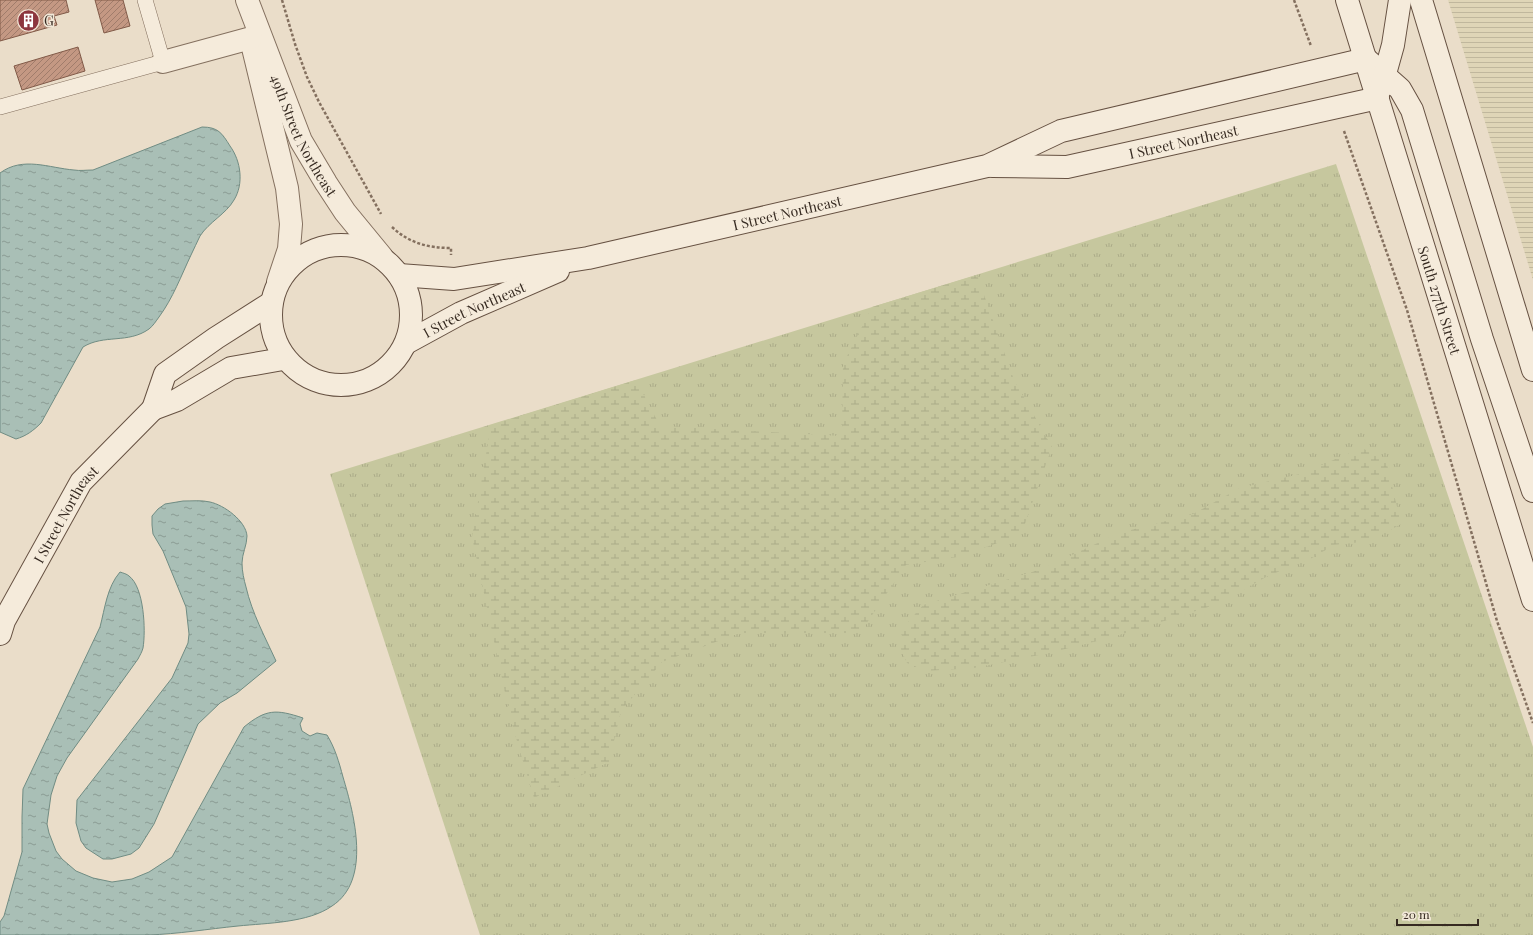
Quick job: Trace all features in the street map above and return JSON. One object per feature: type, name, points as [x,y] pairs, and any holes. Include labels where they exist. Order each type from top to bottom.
[{"type":"street","name":"49th Street Northeast","points":[[242,0],[287,188],[291,224],[290,249],[278,282]]},
{"type":"street","name":"49th Street Northeast","points":[[247,0],[301,141],[345,212],[382,258]]},
{"type":"street","name":"South 277th Street","points":[[1347,0],[1533,600]]},
{"type":"street","points":[[1378,98],[1393,45],[1400,0]]},
{"type":"street","points":[[1421,0],[1533,370]]},
{"type":"street","points":[[163,62],[251,38]]},
{"type":"street","points":[[1366,60],[1400,89],[1412,110],[1482,339],[1533,491]]},
{"type":"street","name":"I Street Northeast","points":[[399,275],[454,279],[588,258],[987,166],[1061,131],[1366,60]]},
{"type":"street","name":"I Street Northeast","points":[[987,166],[1067,167],[1378,98]]},
{"type":"street","points":[[337,244],[360,247],[382,258],[399,275],[409,296],[412,320],[406,343],[393,364],[374,378],[353,385],[330,385],[309,378],[283,359],[271,326],[271,303],[278,282],[293,263],[313,250],[337,244]]},
{"type":"street","name":"I Street Northeast","points":[[406,343],[461,313],[588,258]]},
{"type":"street","name":"I Street Northeast","points":[[0,634],[4,621],[81,482],[152,409],[165,374],[216,338],[271,303]]},
{"type":"street","name":"I Street Northeast","points":[[152,409],[177,400],[231,368],[283,359]]},
{"type":"lane","points":[[0,107],[163,62],[145,0]]},
{"type":"path","points":[[282,0],[295,44],[318,102],[384,217]]},
{"type":"path","points":[[1294,0],[1320,71]]},
{"type":"path","points":[[1336,108],[1407,310],[1497,621],[1533,722]]},
{"type":"path","points":[[390,225],[398,233],[424,246],[451,248],[454,279]]},
{"type":"shaded area","points":[[1448,0],[1533,0],[1533,280]]},
{"type":"green space","points":[[1336,164],[1533,747],[1533,935],[480,935],[330,474]]},
{"type":"green space","points":[[977,275],[1014,380],[1052,447],[1021,535],[957,557],[906,565],[860,633],[740,633],[662,662],[621,711],[609,762],[534,798],[511,721],[472,537],[491,425],[636,380],[660,426],[842,436],[843,364],[872,307]]},
{"type":"green space","points":[[1362,448],[1386,460],[1401,524],[1371,541],[1334,545],[1312,558],[1266,577],[1218,604],[1113,637],[1049,653],[974,668],[926,671],[907,663],[900,647],[903,628],[923,605],[1042,569],[1119,533],[1193,514],[1240,488],[1300,474]]},
{"type":"water","points":[[202,127],[212,128],[219,132],[234,152],[239,165],[239,187],[231,205],[208,226],[200,236],[164,310],[152,326],[141,334],[99,341],[83,347],[41,423],[29,433],[16,439],[0,432],[0,173],[18,165],[27,164],[76,170],[93,170]]},
{"type":"water","points":[[183,501],[204,501],[222,506],[239,519],[246,530],[247,536],[242,563],[245,581],[255,616],[276,661],[237,693],[220,703],[198,724],[154,824],[139,848],[131,854],[112,859],[103,859],[86,848],[81,841],[76,823],[77,800],[172,678],[188,643],[189,634],[186,607],[163,551],[153,534],[152,525],[152,516],[158,509],[165,504]]},
{"type":"water","points":[[120,572],[129,576],[138,589],[144,620],[143,648],[138,659],[67,758],[57,776],[51,795],[47,824],[56,851],[62,859],[76,871],[93,878],[112,882],[132,879],[149,872],[172,857],[244,727],[265,714],[272,712],[285,713],[303,718],[300,724],[302,731],[310,736],[317,733],[327,735],[338,761],[352,809],[357,846],[356,864],[352,880],[344,895],[332,906],[322,912],[299,919],[170,934],[0,935],[0,922],[4,916],[22,852],[23,789],[100,627],[109,591]]},
{"type":"building","name":"G","points":[[0,0],[66,0],[69,12],[54,16],[57,25],[0,41]]},
{"type":"building","points":[[95,0],[123,0],[130,26],[104,33]]},
{"type":"building","points":[[78,47],[85,71],[22,90],[14,66]]},
{"type":"place","name":"G","points":[[28,20]]}]
